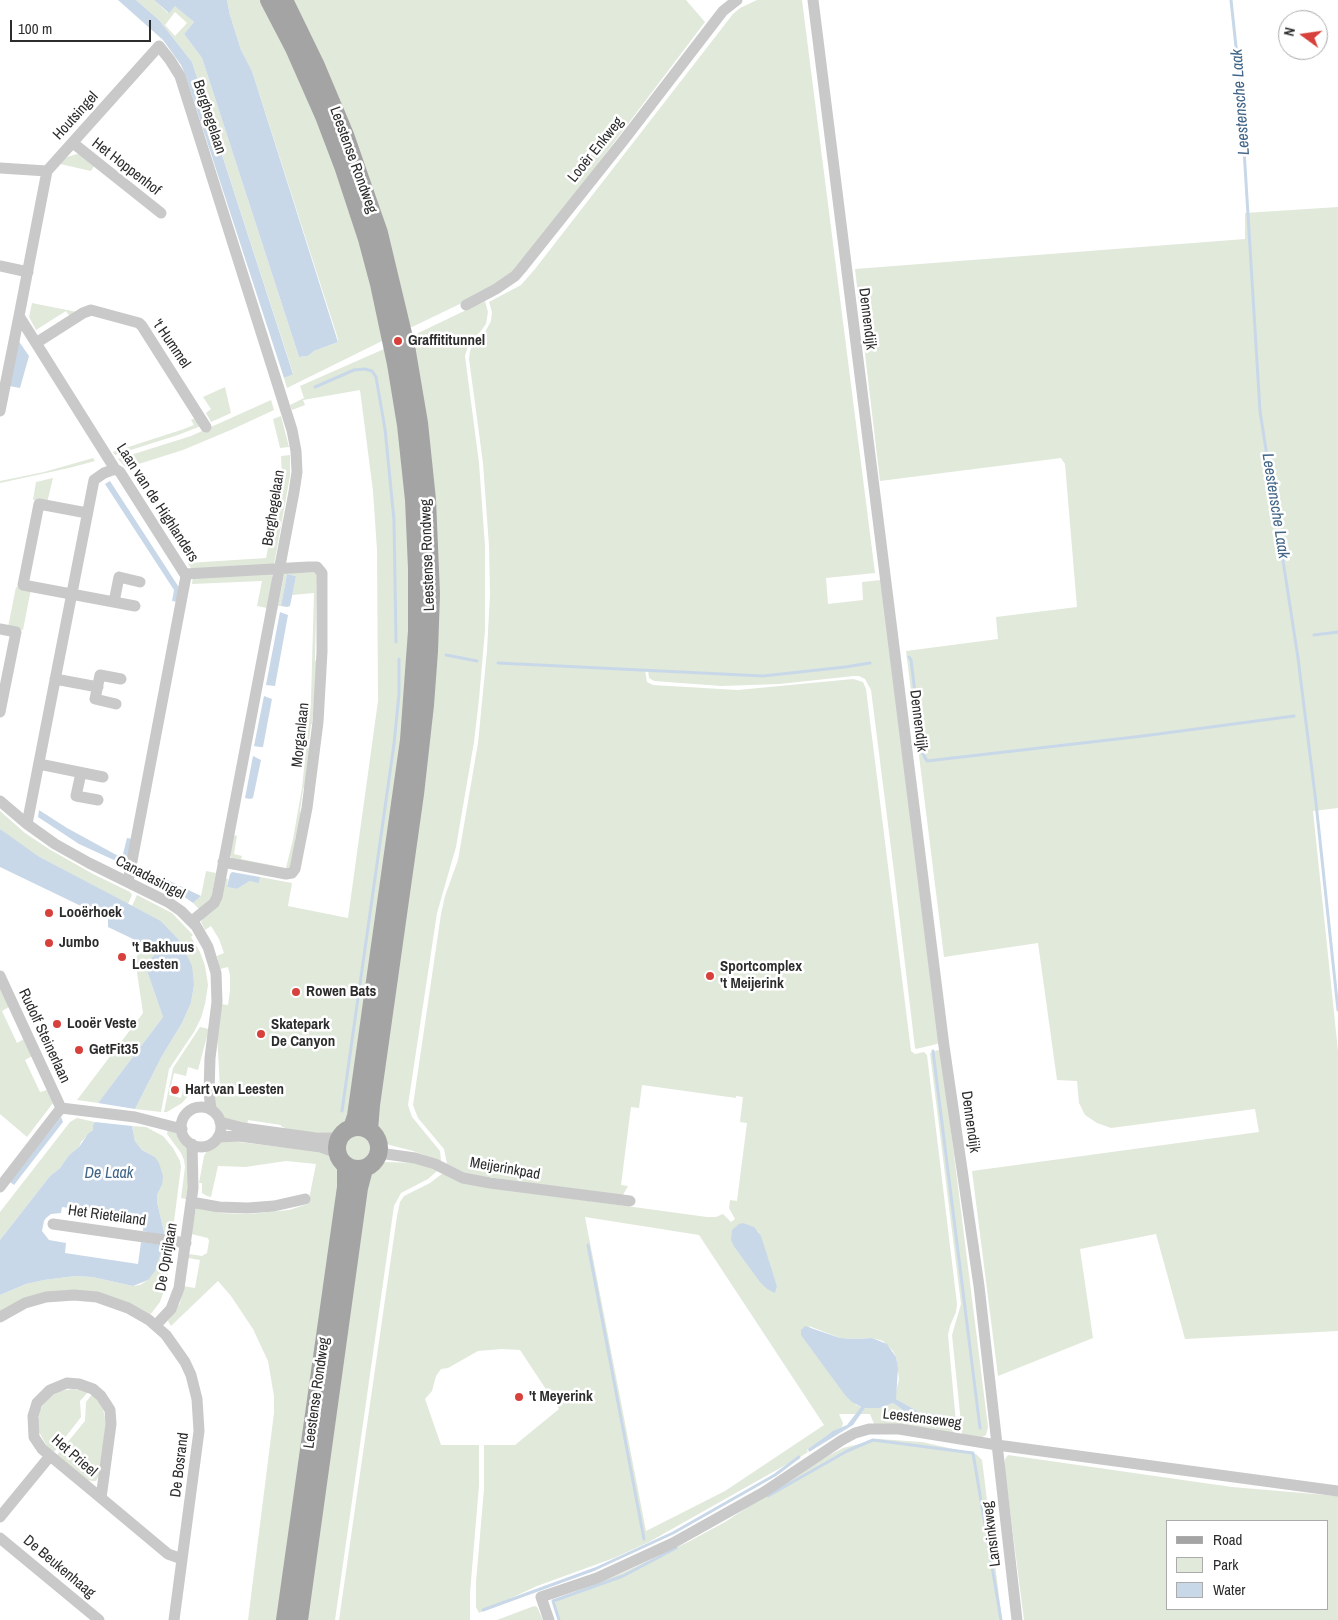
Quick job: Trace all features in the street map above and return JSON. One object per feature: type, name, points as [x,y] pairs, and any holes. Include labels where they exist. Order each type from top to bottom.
[{"type":"main road","name":"Leestense Rondweg","points":[[269,0],[304,70],[343,166],[396,328]]},
{"type":"main road","name":"Leestense Rondweg","points":[[284,0],[326,88],[355,161],[379,233],[400,348],[403,402],[412,474],[417,551],[416,649],[413,703],[404,783],[357,1106],[349,1143],[346,1187],[286,1620]]},
{"type":"main road","points":[[378,1140],[379,1153],[371,1165],[358,1170],[349,1143],[378,1140]]},
{"type":"main road","name":"Leestense Rondweg","points":[[299,1620],[359,1188],[364,1168]]},
{"type":"street","name":"Looër Enkweg","points":[[466,305],[496,289],[522,269],[623,142],[723,11],[737,0]]},
{"type":"street","name":"Dennendijk","points":[[813,0],[944,1046],[978,1286],[997,1444]]},
{"type":"street","name":"Houtsingel","points":[[47,171],[159,46]]},
{"type":"street","name":"Berghegelaan","points":[[159,46],[180,76],[292,430],[297,472],[216,900],[192,921]]},
{"type":"street","name":"Het Hoppenhof","points":[[72,143],[161,213]]},
{"type":"street","points":[[0,168],[47,171],[19,316],[4,368],[0,411]]},
{"type":"street","points":[[0,266],[28,272]]},
{"type":"street","name":"'t Hummel","points":[[36,343],[91,310],[139,323],[206,427]]},
{"type":"street","name":"Laan van de Highlanders","points":[[19,316],[115,469],[120,472],[186,574],[128,882]]},
{"type":"street","points":[[27,824],[94,480],[104,473],[115,469]]},
{"type":"street","points":[[87,513],[39,504],[23,585],[135,606]]},
{"type":"street","name":"Morganlaan","points":[[223,862],[281,873],[292,873],[296,865],[302,836],[318,722],[322,652],[322,579],[321,570],[317,567],[280,568]]},
{"type":"street","points":[[186,574],[280,568]]},
{"type":"street","points":[[114,602],[119,577],[140,582]]},
{"type":"street","points":[[0,629],[16,632],[0,712]]},
{"type":"street","points":[[116,704],[96,699],[100,675],[121,679]]},
{"type":"street","points":[[56,679],[98,687]]},
{"type":"street","points":[[39,764],[103,777]]},
{"type":"street","points":[[81,772],[76,796],[98,800]]},
{"type":"street","name":"Canadasingel","points":[[0,801],[27,824],[65,850],[168,902],[192,921],[208,947],[216,972],[217,1002],[210,1058],[203,1091],[197,1108]]},
{"type":"street","name":"Rudolf Steinerlaan","points":[[0,976],[61,1108]]},
{"type":"street","name":"Canadasingel","points":[[210,1058],[209,1093],[211,1110]]},
{"type":"street","points":[[1,1184],[61,1108],[134,1117],[168,1118],[183,1123]]},
{"type":"street","points":[[197,1108],[211,1110],[216,1114],[220,1122],[218,1136],[215,1141],[205,1146],[192,1144],[183,1135],[183,1123],[191,1110],[197,1108]]},
{"type":"street","points":[[220,1122],[243,1128],[349,1143]]},
{"type":"street","points":[[218,1136],[239,1136],[328,1149],[349,1143]]},
{"type":"street","name":"De Oprijlaan","points":[[156,1325],[171,1309],[177,1296],[191,1202],[192,1144]]},
{"type":"street","name":"De Oprijlaan","points":[[192,1188],[205,1146]]},
{"type":"street","name":"Meijerinkpad","points":[[379,1153],[415,1158],[436,1164],[462,1178],[630,1201]]},
{"type":"street","points":[[191,1202],[219,1208],[248,1208],[274,1206],[305,1199]]},
{"type":"street","name":"Het Rieteiland","points":[[53,1224],[186,1243]]},
{"type":"street","name":"De Bosrand","points":[[0,1316],[20,1305],[46,1297],[87,1295],[108,1300],[128,1308],[156,1325],[176,1348],[189,1369],[194,1383],[198,1407],[199,1440],[174,1620]]},
{"type":"street","name":"Het Prieel","points":[[101,1498],[111,1420],[110,1410],[105,1400],[93,1389],[79,1384],[62,1384],[50,1390],[37,1403],[33,1416],[33,1430],[39,1445],[50,1456],[168,1554],[182,1559]]},
{"type":"street","name":"Leestenseweg","points":[[549,1620],[541,1597],[596,1578],[673,1544],[764,1492],[855,1433],[869,1429],[891,1428],[1338,1491]]},
{"type":"street","name":"Lansinkweg","points":[[997,1444],[1017,1620]]},
{"type":"street","points":[[0,1517],[50,1456]]},
{"type":"street","name":"De Beukenhaag","points":[[0,1538],[99,1620]]},
{"type":"green space","points":[[136,0],[154,0],[168,13],[175,5],[194,22],[184,34],[202,58],[299,357],[308,356],[314,351],[338,342],[338,339],[252,71],[241,50],[227,0],[266,0],[331,142],[387,332],[382,341],[287,388],[284,378],[293,373],[192,62],[159,20]],"holes":[[[175,12],[187,23],[175,36],[165,25]]]},
{"type":"green space","points":[[290,0],[686,0],[705,22],[538,243],[511,274],[466,301],[412,327],[405,324]]},
{"type":"green space","points":[[757,0],[802,0],[875,573],[826,578],[828,604],[863,600],[862,582],[881,580],[940,1041],[937,1044],[915,1048],[871,690],[865,679],[854,676],[779,684],[721,686],[654,681],[649,678],[648,670],[645,670],[647,682],[653,685],[738,690],[853,679],[863,682],[866,689],[911,1051],[915,1054],[924,1052],[927,1055],[957,1304],[948,1335],[956,1423],[943,1415],[921,1413],[896,1399],[899,1379],[896,1357],[883,1341],[872,1338],[840,1338],[809,1326],[856,1405],[861,1407],[856,1414],[839,1414],[843,1423],[842,1427],[807,1450],[808,1452],[805,1454],[649,1542],[614,1558],[537,1586],[479,1613],[476,1607],[476,1582],[484,1489],[484,1445],[515,1445],[559,1409],[520,1350],[478,1351],[448,1368],[441,1369],[436,1376],[432,1391],[425,1399],[441,1445],[479,1445],[479,1485],[470,1593],[470,1620],[339,1620],[397,1216],[400,1202],[404,1196],[430,1183],[443,1173],[494,1188],[707,1217],[716,1217],[723,1214],[731,1222],[735,1219],[729,1208],[730,1200],[737,1201],[747,1123],[740,1122],[743,1097],[736,1096],[736,1098],[642,1085],[639,1108],[631,1107],[621,1185],[628,1186],[623,1195],[467,1174],[447,1164],[444,1149],[418,1118],[413,1105],[441,914],[445,896],[458,860],[478,743],[487,651],[490,594],[489,546],[483,463],[469,359],[470,351],[472,346],[484,334],[491,321],[492,312],[489,302],[521,285],[535,269],[733,14],[740,8]],"holes":[[[585,1217],[699,1235],[824,1425],[725,1491],[646,1531]],[[758,1231],[777,1286],[767,1289],[735,1248]]]},
{"type":"green space","points":[[77,154],[95,165],[91,171],[60,164],[67,157]]},
{"type":"green space","points":[[1338,207],[1338,808],[1313,811],[1338,1051],[1338,1331],[1185,1339],[1156,1234],[1080,1249],[1093,1338],[998,1376],[972,1171],[1259,1132],[1255,1109],[1111,1128],[1097,1123],[1085,1115],[1079,1103],[1077,1081],[1057,1080],[1038,943],[944,957],[906,651],[998,639],[996,617],[1077,607],[1065,464],[1061,458],[880,481],[855,269],[1245,239],[1245,213]]},
{"type":"green space","points":[[485,301],[488,312],[486,324],[469,343],[465,356],[479,463],[485,546],[485,630],[479,699],[474,742],[456,847],[437,913],[408,1105],[412,1117],[440,1151],[441,1161],[386,1144],[375,1130],[412,842],[412,336]]},
{"type":"green space","points":[[32,303],[77,312],[70,317],[66,311],[36,330],[29,317]]},
{"type":"green space","points":[[384,349],[404,431],[412,666],[349,1123],[335,1133],[293,1132],[281,1125],[248,1120],[247,1125],[228,1122],[219,1114],[214,1105],[213,1095],[218,1094],[220,1089],[217,1034],[221,1004],[228,1005],[230,975],[228,967],[220,969],[217,956],[224,953],[219,939],[211,926],[205,930],[201,922],[226,878],[228,879],[227,887],[237,889],[250,881],[259,882],[260,877],[292,883],[288,906],[348,918],[378,701],[377,550],[373,491],[360,390],[303,400],[305,405],[292,410],[290,405],[304,398],[300,386]]},
{"type":"green space","points":[[225,387],[231,413],[211,422],[206,413],[211,409],[203,397]]},
{"type":"green space","points":[[271,400],[274,410],[183,450],[126,468],[118,459],[191,436]]},
{"type":"green space","points":[[281,416],[289,447],[280,448],[273,419]]},
{"type":"green space","points":[[195,418],[201,426],[115,455],[113,452],[194,425],[191,420]]},
{"type":"green space","points":[[290,455],[290,476],[274,565],[192,570],[188,563],[266,558],[282,479],[281,456]]},
{"type":"green space","points":[[93,458],[95,461],[0,483],[0,481],[44,472]]},
{"type":"green space","points":[[53,478],[47,503],[33,500],[36,482]]},
{"type":"green space","points":[[288,571],[317,573],[315,660],[318,663],[309,741],[312,745],[306,785],[303,789],[300,811],[302,815],[295,839],[297,843],[293,866],[289,870],[232,859],[230,855],[234,835],[237,836],[234,854],[242,856],[241,859],[286,868],[293,839],[302,788],[311,699],[314,593],[292,595],[296,576],[287,574],[281,606],[278,606],[284,575]]},
{"type":"green space","points":[[271,573],[273,579],[267,608],[257,606],[262,581],[192,584],[193,577]]},
{"type":"green space","points":[[16,587],[31,589],[23,630],[8,627]]},
{"type":"green space","points":[[0,811],[25,833],[49,849],[130,892],[132,895],[128,904],[38,856],[12,839],[0,829]]},
{"type":"green space","points":[[206,871],[216,873],[212,895],[199,909],[193,903],[201,896]]},
{"type":"green space","points":[[137,895],[172,913],[193,935],[191,937],[200,952],[205,966],[208,985],[201,1018],[194,1032],[169,1069],[161,1112],[135,1109],[162,1056],[182,1023],[191,1003],[194,985],[180,941],[161,921],[132,906]]},
{"type":"green space","points":[[145,945],[159,951],[145,965],[163,1017],[98,1103],[77,1100],[143,1013],[135,959]]},
{"type":"green space","points":[[0,987],[9,1007],[2,1011],[17,1043],[24,1039],[32,1056],[25,1060],[40,1092],[47,1090],[53,1103],[27,1137],[0,1114]]},
{"type":"green space","points":[[200,1027],[209,1029],[198,1070],[188,1067],[186,1076],[174,1073],[169,1095],[181,1098],[183,1089],[187,1090],[187,1087],[191,1088],[188,1096],[182,1103],[164,1112],[173,1068]]},
{"type":"green space","points":[[938,1050],[941,1051],[988,1427],[986,1435],[980,1438],[963,1436],[962,1433],[952,1335],[961,1304],[930,1053]]},
{"type":"green space","points":[[77,1118],[95,1122],[93,1130],[81,1142],[79,1147],[69,1155],[60,1168],[50,1176],[0,1240],[0,1212],[70,1122]]},
{"type":"green space","points":[[132,1126],[146,1127],[163,1136],[173,1148],[180,1161],[181,1167],[172,1237],[165,1236],[157,1202],[157,1195],[162,1185],[155,1157],[142,1150],[135,1141]]},
{"type":"green space","points":[[168,1128],[176,1131],[188,1147],[190,1167],[186,1199],[181,1198],[185,1167],[184,1160],[167,1134]]},
{"type":"green space","points":[[358,1135],[367,1139],[371,1148],[367,1157],[358,1161],[349,1157],[345,1148],[349,1139]]},
{"type":"green space","points":[[222,1140],[323,1152],[332,1156],[340,1169],[282,1620],[248,1620],[274,1413],[274,1396],[268,1361],[253,1329],[231,1296],[218,1281],[171,1326],[168,1321],[180,1303],[183,1286],[195,1288],[200,1260],[188,1258],[189,1254],[202,1256],[207,1253],[208,1238],[191,1234],[196,1208],[202,1207],[219,1213],[249,1214],[289,1210],[308,1204],[316,1164],[286,1161],[245,1167],[218,1166],[211,1197],[207,1196],[202,1193],[202,1183],[199,1183],[204,1156],[208,1149]]},
{"type":"green space","points":[[383,1162],[418,1163],[437,1171],[428,1179],[401,1193],[394,1206],[335,1620],[302,1620],[366,1174]]},
{"type":"green space","points":[[163,1245],[172,1246],[166,1285],[160,1302],[150,1315],[90,1292],[0,1312],[0,1295],[26,1284],[44,1280],[75,1276],[92,1277],[133,1286],[140,1285],[148,1280]]},
{"type":"green space","points":[[72,1389],[89,1391],[80,1401],[81,1417],[54,1452],[48,1448],[39,1432],[38,1420],[40,1411],[52,1395]]},
{"type":"green space","points":[[93,1393],[103,1409],[106,1423],[99,1476],[96,1481],[87,1480],[57,1455],[85,1421],[86,1402]]},
{"type":"green space","points":[[893,1403],[920,1419],[945,1421],[956,1427],[957,1434],[874,1424],[870,1414],[860,1414],[865,1408],[880,1408]]},
{"type":"green space","points":[[879,1439],[922,1442],[976,1454],[982,1460],[1002,1620],[559,1620],[554,1606],[556,1600],[622,1573],[688,1542],[725,1522],[822,1459],[843,1448]]},
{"type":"green space","points":[[1008,1455],[1232,1487],[1338,1496],[1338,1620],[1024,1620],[1004,1464]]},
{"type":"green space","points":[[534,1606],[537,1607],[543,1620],[497,1620]]},
{"type":"water","points":[[118,0],[136,0],[159,20],[192,62],[293,374],[284,378],[181,65],[163,40]]},
{"type":"water","points":[[154,0],[227,0],[241,50],[252,71],[338,342],[314,351],[308,356],[299,357],[202,58],[184,34],[194,22],[175,6],[169,13]]},
{"type":"water","points":[[18,340],[29,356],[20,388],[9,386]]},
{"type":"water","points":[[110,481],[180,589],[178,602],[172,601],[174,590],[105,484]]},
{"type":"water","points":[[287,574],[296,576],[290,606],[287,607],[281,606]]},
{"type":"water","points":[[280,612],[288,615],[275,686],[266,685]]},
{"type":"water","points":[[264,696],[272,699],[263,747],[260,747],[254,746]]},
{"type":"water","points":[[253,756],[261,760],[253,798],[250,799],[245,798]]},
{"type":"water","points":[[39,810],[67,828],[122,858],[127,838],[133,839],[127,866],[79,844],[38,817]]},
{"type":"water","points":[[0,829],[38,856],[161,921],[180,941],[192,966],[194,985],[191,1003],[135,1109],[98,1103],[163,1017],[145,965],[158,951],[108,927],[108,919],[0,867]]},
{"type":"water","points":[[136,865],[201,896],[193,903],[173,889],[136,871]]},
{"type":"water","points":[[232,872],[260,877],[259,883],[250,881],[237,889],[227,887]]},
{"type":"water","points":[[61,1117],[63,1122],[14,1185],[10,1182]]},
{"type":"water","name":"De Laak","points":[[95,1122],[132,1126],[135,1141],[142,1150],[155,1157],[159,1163],[163,1176],[162,1185],[157,1195],[157,1202],[165,1236],[143,1231],[144,1218],[62,1207],[61,1213],[51,1214],[46,1218],[42,1231],[49,1240],[66,1243],[65,1253],[138,1264],[141,1242],[163,1245],[155,1271],[148,1280],[133,1286],[92,1277],[75,1276],[26,1284],[0,1295],[0,1240],[50,1176],[60,1168],[69,1155],[79,1147],[93,1130]]},
{"type":"water","points":[[743,1223],[754,1227],[761,1236],[777,1286],[775,1293],[767,1289],[760,1282],[731,1240],[732,1230]]},
{"type":"water","points":[[805,1326],[840,1338],[872,1338],[887,1344],[896,1357],[898,1368],[896,1399],[921,1413],[949,1417],[956,1423],[956,1427],[941,1419],[920,1419],[893,1403],[880,1408],[865,1408],[853,1425],[809,1452],[808,1449],[833,1431],[847,1425],[861,1407],[845,1395],[801,1335],[801,1330]]},
{"type":"waterway","name":"Leestensche Laak","points":[[1231,0],[1240,84],[1260,411],[1298,658],[1316,803],[1338,1010]]},
{"type":"waterway","points":[[315,387],[354,370],[365,369],[372,371],[376,377],[385,429],[394,520],[396,642]]},
{"type":"waterway","points":[[1314,635],[1338,632]]},
{"type":"waterway","points":[[446,655],[477,661]]},
{"type":"waterway","points":[[909,657],[911,660],[922,752],[927,761],[1294,716]]},
{"type":"waterway","points":[[342,1111],[394,744],[399,694],[399,659]]},
{"type":"waterway","points":[[498,663],[763,676],[870,663]]},
{"type":"waterway","points":[[933,1051],[980,1428]]},
{"type":"waterway","points":[[588,1245],[644,1539]]},
{"type":"waterway","points":[[768,1496],[847,1451],[873,1440],[973,1453],[1001,1620]]},
{"type":"waterway","points":[[483,1610],[595,1569],[673,1533],[775,1475],[799,1457]]},
{"type":"waterway","points":[[559,1620],[553,1601],[623,1576],[676,1548]]},
{"type":"place","name":"Graffititunnel","points":[[398,341]]},
{"type":"place","name":"Looërhoek","points":[[49,913]]},
{"type":"place","name":"Jumbo","points":[[49,943]]},
{"type":"place","name":"'t Bakhuus Leesten","points":[[122,957]]},
{"type":"place","name":"Sportcomplex 't Meijerink","points":[[710,976]]},
{"type":"place","name":"Rowen Bats","points":[[296,992]]},
{"type":"place","name":"Looër Veste","points":[[57,1024]]},
{"type":"place","name":"Skatepark De Canyon","points":[[261,1034]]},
{"type":"place","name":"GetFit35","points":[[79,1050]]},
{"type":"place","name":"Hart van Leesten","points":[[175,1090]]},
{"type":"place","name":"'t Meyerink","points":[[519,1397]]}]
